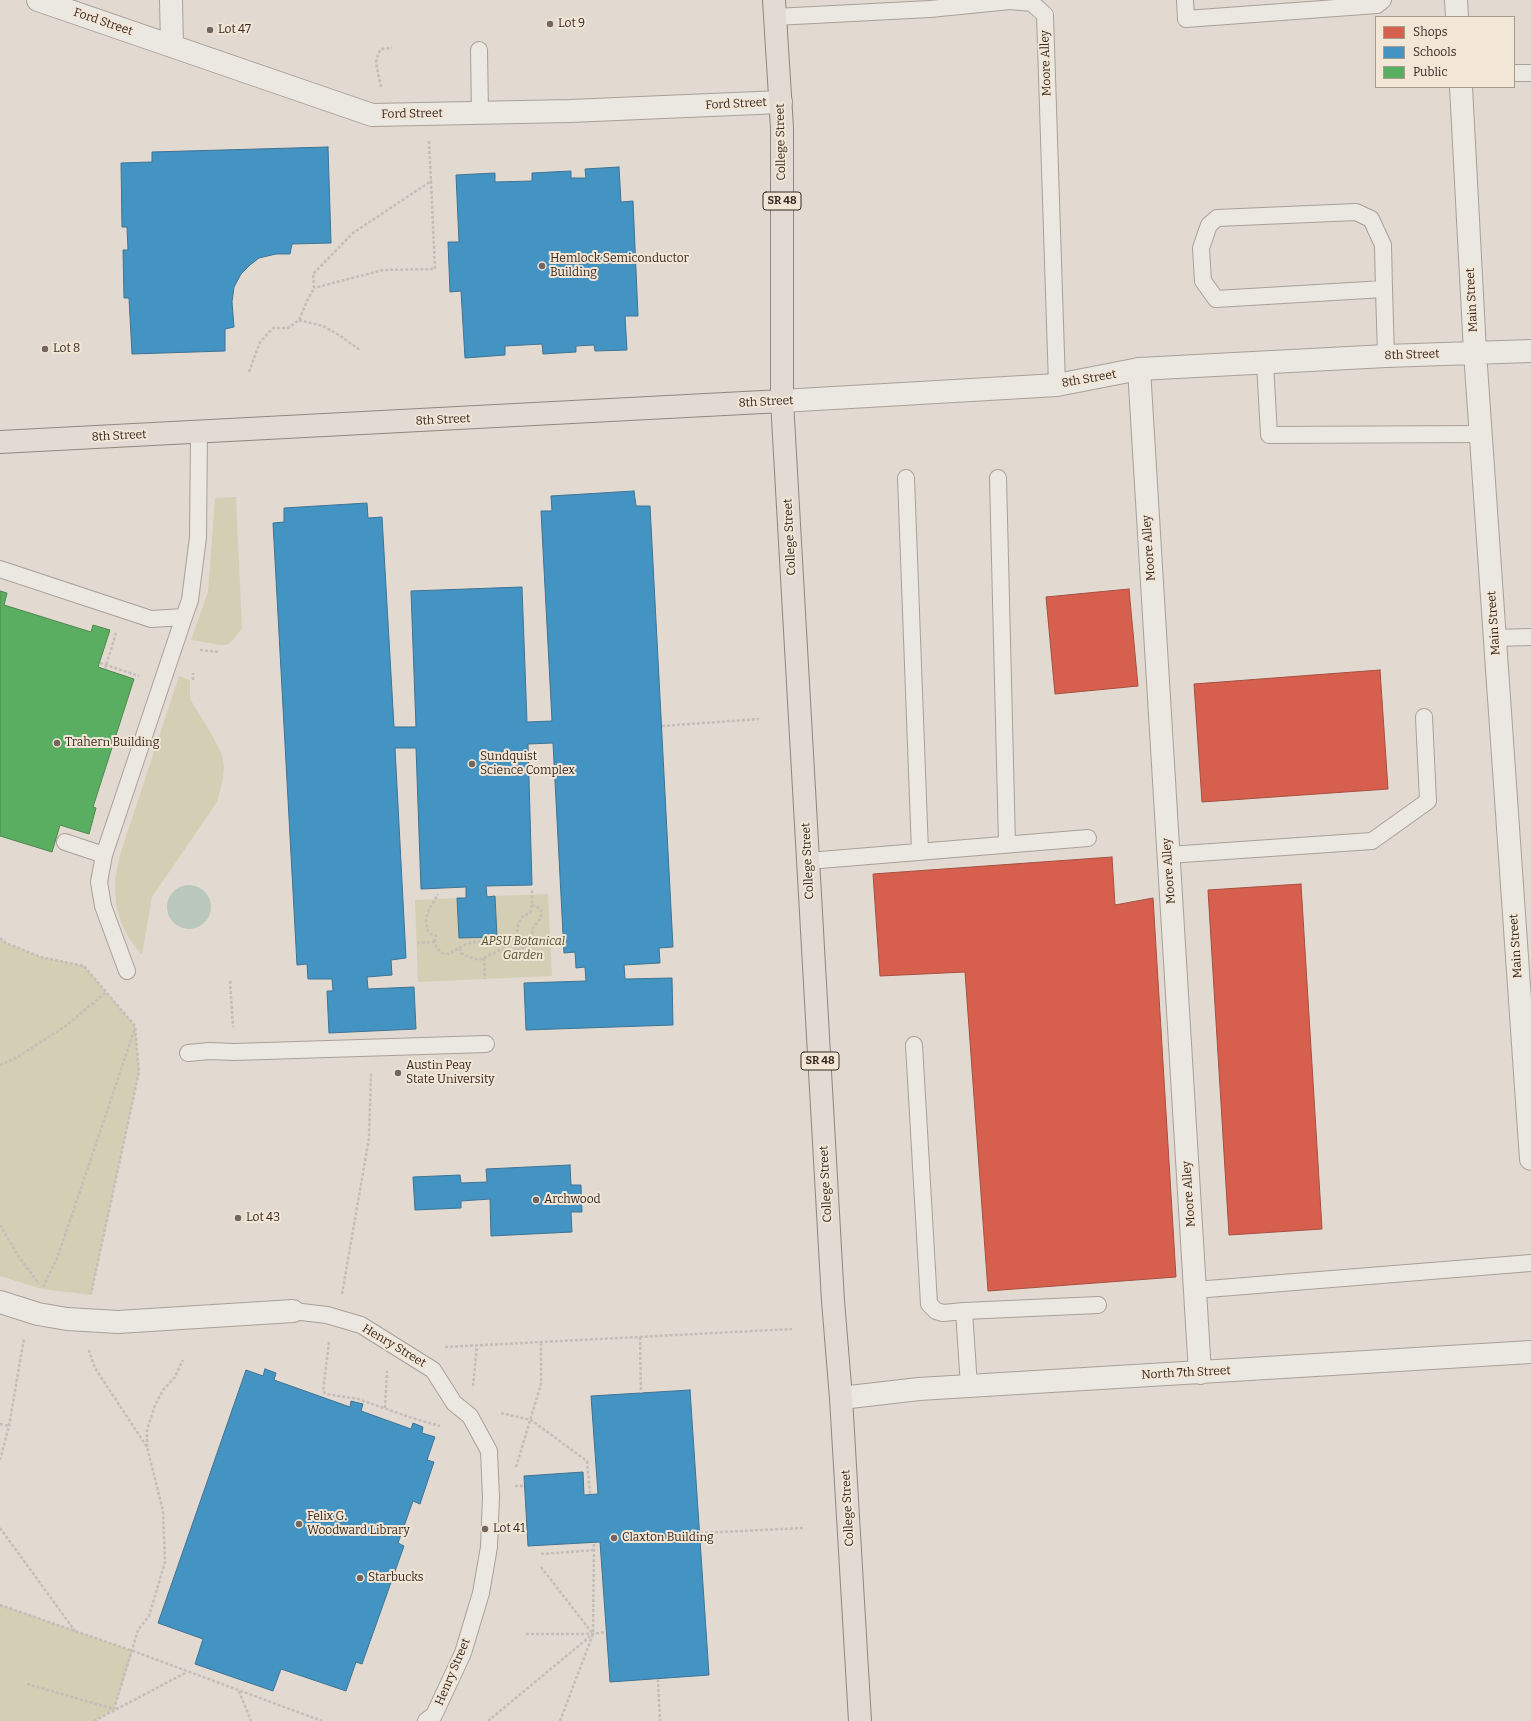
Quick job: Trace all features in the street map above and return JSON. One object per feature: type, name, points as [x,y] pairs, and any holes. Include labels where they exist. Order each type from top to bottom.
[{"type":"main road","name":"College Street","points":[[775,9],[781,102],[782,402],[833,1293],[841,1398],[860,1721]]},
{"type":"main road","name":"8th Street","points":[[0,442],[782,402]]},
{"type":"street","name":"Ford Street","points":[[38,0],[372,114],[570,111],[781,102]]},
{"type":"street","points":[[171,0],[172,46]]},
{"type":"street","points":[[1456,0],[1457,16]]},
{"type":"street","name":"Main Street","points":[[1461,88],[1475,352],[1531,1159]]},
{"type":"street","name":"8th Street","points":[[782,402],[1057,385],[1138,370],[1386,356],[1531,351]]},
{"type":"street","name":"Moore Alley","points":[[1138,370],[1200,1373]]},
{"type":"street","name":"Henry Street","points":[[0,1302],[38,1314],[67,1319],[118,1322],[293,1311]]},
{"type":"street","name":"North 7th Street","points":[[841,1398],[919,1389],[1531,1352]]},
{"type":"lane","points":[[1185,0],[1186,19],[1377,5],[1383,0]]},
{"type":"lane","name":"Moore Alley","points":[[775,9],[930,9],[1010,1],[1032,3],[1044,15],[1057,385]]},
{"type":"lane","points":[[479,50],[480,113]]},
{"type":"lane","points":[[1515,73],[1531,73]]},
{"type":"lane","points":[[1384,289],[1216,299],[1203,281],[1201,248],[1209,225],[1217,218],[1356,212],[1371,219],[1383,245],[1386,356]]},
{"type":"lane","points":[[1265,363],[1269,435],[1481,434]]},
{"type":"lane","points":[[127,972],[103,906],[99,882],[104,855],[190,600],[198,537],[199,432]]},
{"type":"lane","points":[[906,478],[920,852]]},
{"type":"lane","points":[[998,478],[1007,844]]},
{"type":"lane","points":[[0,569],[151,619],[184,617]]},
{"type":"lane","points":[[1494,638],[1531,637]]},
{"type":"lane","points":[[1168,855],[1372,841],[1428,801],[1424,717]]},
{"type":"lane","points":[[808,861],[1088,838]]},
{"type":"lane","points":[[65,842],[104,855]]},
{"type":"lane","points":[[188,1053],[210,1051],[234,1052],[486,1044]]},
{"type":"lane","points":[[914,1044],[929,1304],[936,1311],[943,1313],[1098,1305]]},
{"type":"lane","points":[[1195,1290],[1531,1263]]},
{"type":"lane","name":"Henry Street","points":[[293,1311],[327,1315],[360,1325],[433,1370],[454,1403],[470,1416],[489,1452],[491,1497],[489,1547],[481,1593],[463,1653],[434,1715],[426,1721]]},
{"type":"lane","points":[[964,1311],[969,1386]]},
{"type":"path","points":[[249,372],[260,342],[274,328],[288,328],[299,320],[314,288],[313,274],[353,233],[431,181],[435,268],[383,270],[314,288]]},
{"type":"path","points":[[299,320],[323,326],[339,334],[360,350]]},
{"type":"path","points":[[195,649],[219,652]]},
{"type":"path","points":[[662,726],[758,719]]},
{"type":"path","points":[[517,952],[516,942],[518,925],[522,917],[530,912],[532,905],[532,889]]},
{"type":"path","points":[[438,894],[428,912],[426,921],[427,929],[431,934],[436,936],[434,942],[442,953],[448,954],[466,944],[484,941],[516,942]]},
{"type":"path","points":[[532,905],[541,909],[541,918],[533,928],[532,934],[534,941]]},
{"type":"path","points":[[460,948],[461,953],[472,959],[484,958],[500,950],[517,952],[534,941],[550,937]]},
{"type":"path","points":[[0,938],[6,943],[41,957],[84,966],[135,1026],[139,1072],[91,1295],[92,1321],[88,1348],[95,1368],[147,1447]]},
{"type":"path","points":[[417,943],[434,942]]},
{"type":"path","points":[[484,958],[485,979]]},
{"type":"path","points":[[230,981],[234,1052]]},
{"type":"path","points":[[0,1065],[16,1058],[67,1024],[106,993]]},
{"type":"path","points":[[0,1225],[42,1289],[62,1244],[135,1026]]},
{"type":"path","points":[[341,1300],[369,1138],[371,1072]]},
{"type":"path","points":[[0,1460],[9,1426],[25,1337],[38,1314]]},
{"type":"path","points":[[441,1347],[792,1329]]},
{"type":"path","points":[[329,1337],[323,1391],[326,1394],[358,1399],[412,1418],[443,1426]]},
{"type":"path","points":[[640,1337],[641,1393]]},
{"type":"path","points":[[515,1471],[532,1420],[541,1384],[541,1342]]},
{"type":"path","points":[[473,1386],[477,1345]]},
{"type":"path","points":[[114,1709],[133,1651],[138,1630],[149,1616],[165,1562],[163,1511],[147,1447],[147,1430],[155,1404],[163,1390],[175,1377],[183,1360]]},
{"type":"path","points":[[385,1408],[388,1369]]},
{"type":"path","points":[[501,1413],[532,1420],[587,1461],[590,1494]]},
{"type":"path","points":[[0,1424],[9,1426]]},
{"type":"path","points":[[515,1486],[525,1486]]},
{"type":"path","points":[[0,1528],[75,1631]]},
{"type":"path","points":[[700,1533],[803,1528]]},
{"type":"path","points":[[560,1721],[593,1634],[594,1543]]},
{"type":"path","points":[[541,1554],[595,1550]]},
{"type":"path","points":[[541,1567],[593,1634]]},
{"type":"path","points":[[0,1605],[133,1651],[322,1721]]},
{"type":"path","points":[[526,1634],[593,1634],[606,1632]]},
{"type":"path","points":[[488,1721],[593,1634]]},
{"type":"path","points":[[94,1721],[114,1709],[188,1672]]},
{"type":"path","points":[[658,1679],[660,1721]]},
{"type":"path","points":[[27,1684],[114,1709]]},
{"type":"path","points":[[239,1690],[251,1721]]},
{"type":"green space","points":[[236,497],[242,628],[227,645],[191,640],[208,592],[215,498]]},
{"type":"green space","points":[[179,676],[190,680],[190,699],[212,735],[222,755],[224,766],[223,779],[217,802],[152,897],[142,955],[130,940],[122,925],[116,905],[115,881],[119,858]]},
{"type":"green space","name":"APSU Botanical Garden","points":[[548,894],[552,976],[418,982],[415,900],[457,898],[459,938],[497,937],[495,896]]},
{"type":"green space","points":[[0,938],[6,943],[41,957],[84,966],[135,1026],[139,1072],[91,1295],[42,1289],[0,1276]]},
{"type":"green space","points":[[0,1605],[133,1651],[114,1709],[94,1721],[0,1721]]},
{"type":"shaded area","points":[[189,885],[201,889],[207,895],[211,907],[207,919],[201,925],[189,929],[177,925],[171,919],[167,907],[171,895],[177,889]]},
{"type":"building: Shops","points":[[1129,589],[1138,686],[1055,694],[1046,597]]},
{"type":"building: Shops","points":[[1380,670],[1388,789],[1202,802],[1194,684]]},
{"type":"building: Shops","points":[[1112,857],[1115,905],[1153,898],[1176,1277],[988,1291],[965,972],[880,976],[873,874]]},
{"type":"building: Shops","points":[[1301,884],[1322,1229],[1229,1235],[1208,890]]},
{"type":"building: Schools","points":[[328,147],[331,243],[292,244],[290,254],[276,254],[259,258],[241,274],[234,287],[232,302],[234,327],[225,329],[225,351],[132,354],[129,298],[124,298],[123,250],[128,250],[127,227],[122,227],[121,163],[152,162],[152,152]]},
{"type":"building: Schools","name":"Hemlock Semiconductor Building","points":[[619,167],[621,202],[633,201],[638,316],[625,316],[627,350],[595,351],[594,345],[576,346],[576,352],[543,354],[542,344],[505,346],[505,355],[465,358],[461,291],[450,292],[448,242],[459,242],[456,175],[495,173],[495,182],[532,181],[532,173],[571,171],[571,178],[586,178],[585,169]]},
{"type":"building: Schools","name":"Sundquist Science Complex","points":[[634,491],[636,506],[650,506],[673,947],[659,948],[660,963],[624,965],[625,979],[672,978],[673,1025],[526,1030],[524,983],[586,981],[585,967],[576,968],[575,952],[564,953],[553,743],[528,744],[532,885],[486,886],[487,897],[495,896],[497,937],[459,938],[457,898],[466,898],[466,887],[421,889],[416,748],[395,748],[406,958],[391,960],[392,975],[367,977],[368,989],[414,987],[416,1029],[329,1033],[327,991],[333,991],[332,979],[308,979],[307,964],[297,965],[273,523],[284,522],[284,508],[367,503],[368,518],[382,517],[394,727],[416,727],[411,591],[522,587],[527,722],[552,721],[541,511],[552,511],[551,496]]},
{"type":"building: Schools","name":"Archwood","points":[[570,1165],[571,1185],[581,1185],[582,1212],[571,1212],[572,1232],[491,1236],[490,1199],[461,1201],[461,1208],[415,1210],[413,1177],[460,1175],[461,1183],[487,1182],[486,1169]]},
{"type":"building: Schools","name":"Felix G. Woodward Library","points":[[265,1369],[276,1373],[274,1380],[350,1407],[351,1401],[363,1404],[361,1411],[411,1429],[413,1423],[423,1427],[422,1433],[435,1437],[427,1460],[434,1462],[420,1504],[413,1501],[398,1543],[404,1546],[362,1664],[356,1662],[346,1691],[281,1669],[273,1691],[195,1664],[203,1639],[158,1623],[246,1370],[263,1376]]},
{"type":"building: Schools","name":"Claxton Building","points":[[690,1390],[709,1675],[610,1682],[600,1542],[528,1546],[524,1476],[583,1472],[584,1495],[598,1494],[591,1396]]},
{"type":"building: Public","name":"Trahern Building","points":[[0,591],[7,593],[4,605],[91,632],[93,625],[110,630],[98,667],[134,679],[93,807],[96,808],[89,834],[60,825],[52,852],[0,836]]},
{"type":"place","name":"Lot 9","points":[[550,24]]},
{"type":"place","name":"Lot 47","points":[[210,30]]},
{"type":"place","name":"Hemlock Semiconductor Building","points":[[542,266]]},
{"type":"place","name":"Lot 8","points":[[45,349]]},
{"type":"place","name":"Trahern Building","points":[[57,743]]},
{"type":"place","name":"Sundquist Science Complex","points":[[472,764]]},
{"type":"place","name":"Austin Peay State University","points":[[398,1073]]},
{"type":"place","name":"Archwood","points":[[536,1200]]},
{"type":"place","name":"Lot 43","points":[[238,1218]]},
{"type":"place","name":"Felix G. Woodward Library","points":[[299,1524]]},
{"type":"place","name":"Lot 41","points":[[485,1529]]},
{"type":"place","name":"Claxton Building","points":[[614,1538]]},
{"type":"place","name":"Starbucks","points":[[360,1578]]}]
